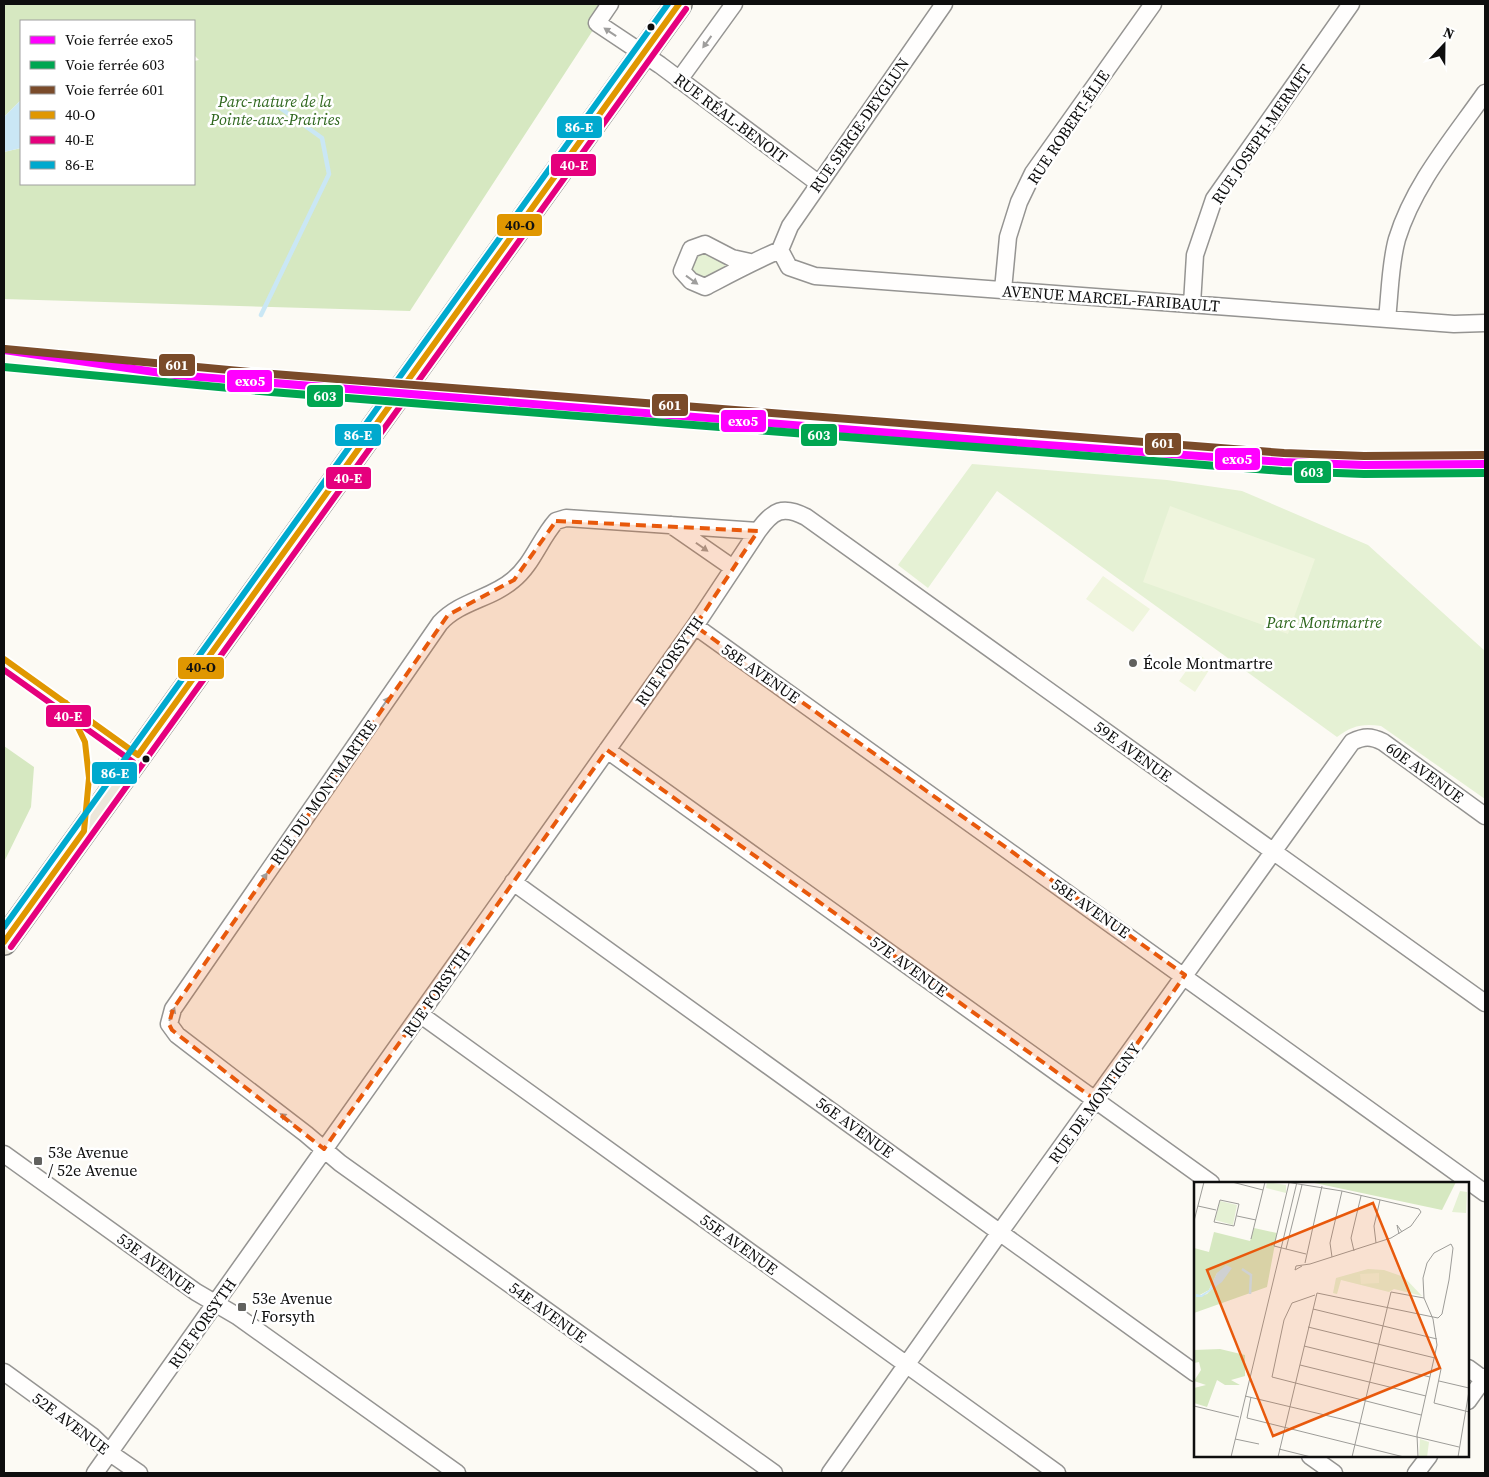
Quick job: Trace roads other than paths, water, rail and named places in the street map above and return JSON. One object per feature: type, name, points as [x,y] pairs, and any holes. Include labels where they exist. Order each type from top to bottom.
[{"type":"main road","points":[[4,942],[679,4]]},
{"type":"street","name":"RUE RÉAL-BENOIT","points":[[610,4],[597,23],[643,53],[818,184]]},
{"type":"street","points":[[679,80],[734,4]]},
{"type":"street","name":"RUE SERGE-DEYGLUN","points":[[780,250],[790,226],[818,184],[944,4]]},
{"type":"street","name":"RUE ROBERT-ÉLIE","points":[[1003,290],[1008,237],[1019,202],[1033,173],[1153,4]]},
{"type":"street","name":"RUE JOSEPH-MERMET","points":[[1192,304],[1195,256],[1214,199],[1351,4]]},
{"type":"street","points":[[1387,319],[1396,242],[1407,211],[1423,180],[1485,93]]},
{"type":"street","points":[[750,262],[780,250]]},
{"type":"street","name":"AVENUE MARCEL-FARIBAULT","points":[[780,250],[789,267],[815,276],[1454,324],[1485,323]]},
{"type":"street","name":"59E AVENUE","points":[[777,512],[786,510],[806,517],[1485,1003]]},
{"type":"street","name":"RUE FORSYTH","points":[[95,1473],[421,1015],[694,626],[758,531],[766,520],[777,512]]},
{"type":"street","name":"RUE DU MONTMARTRE","points":[[324,1149],[177,1035],[168,1024],[172,1009],[448,615],[503,588],[514,580],[556,521],[566,518],[758,531]]},
{"type":"street","points":[[671,525],[733,568]]},
{"type":"street","name":"58E AVENUE","points":[[694,626],[1185,975],[1485,1193]]},
{"type":"street","name":"RUE DE MONTIGNY","points":[[830,1473],[1000,1232],[1097,1101],[1185,975],[1274,853],[1344,751],[1352,742],[1361,737]]},
{"type":"street","name":"60E AVENUE","points":[[1361,737],[1372,737],[1383,742],[1485,816]]},
{"type":"street","name":"57E AVENUE","points":[[606,750],[1210,1182]]},
{"type":"street","name":"56E AVENUE","points":[[513,882],[1194,1372]]},
{"type":"street","name":"55E AVENUE","points":[[421,1015],[1057,1473]]},
{"type":"street","name":"54E AVENUE","points":[[324,1149],[340,1163],[774,1473]]},
{"type":"street","name":"53E AVENUE","points":[[4,1154],[216,1304],[237,1316],[457,1473]]},
{"type":"street","points":[[1469,1369],[1484,1378],[1469,1400]]},
{"type":"street","name":"52E AVENUE","points":[[4,1372],[139,1473]]},
{"type":"street","points":[[1311,1457],[1334,1473]]},
{"type":"street","points":[[1416,1473],[1428,1457]]},
{"type":"water","points":[[20,101],[20,148],[4,152],[4,117]]},
{"type":"waterway","points":[[261,315],[329,174],[322,138],[272,102]]},
{"type":"rail line","name":"601","points":[[5,349],[273,374],[1284,453],[1364,456],[1485,455]]},
{"type":"rail line","name":"exo5","points":[[4,350],[175,375],[992,441],[1283,462],[1364,465],[1485,464]]},
{"type":"rail line","name":"603","points":[[4,367],[271,392],[1282,471],[1364,474],[1485,473]]},
{"type":"place","name":"École Montmartre","points":[[1133,663]]},
{"type":"place","name":"53e Avenue / 52e Avenue","points":[[38,1161]]},
{"type":"place","name":"53e Avenue / Forsyth","points":[[242,1307]]},
{"type":"park label","name":"Parc-nature de la Pointe-aux-Prairies","points":[[275,110]]},
{"type":"park label","name":"Parc Montmartre","points":[[1324,622]]}]
